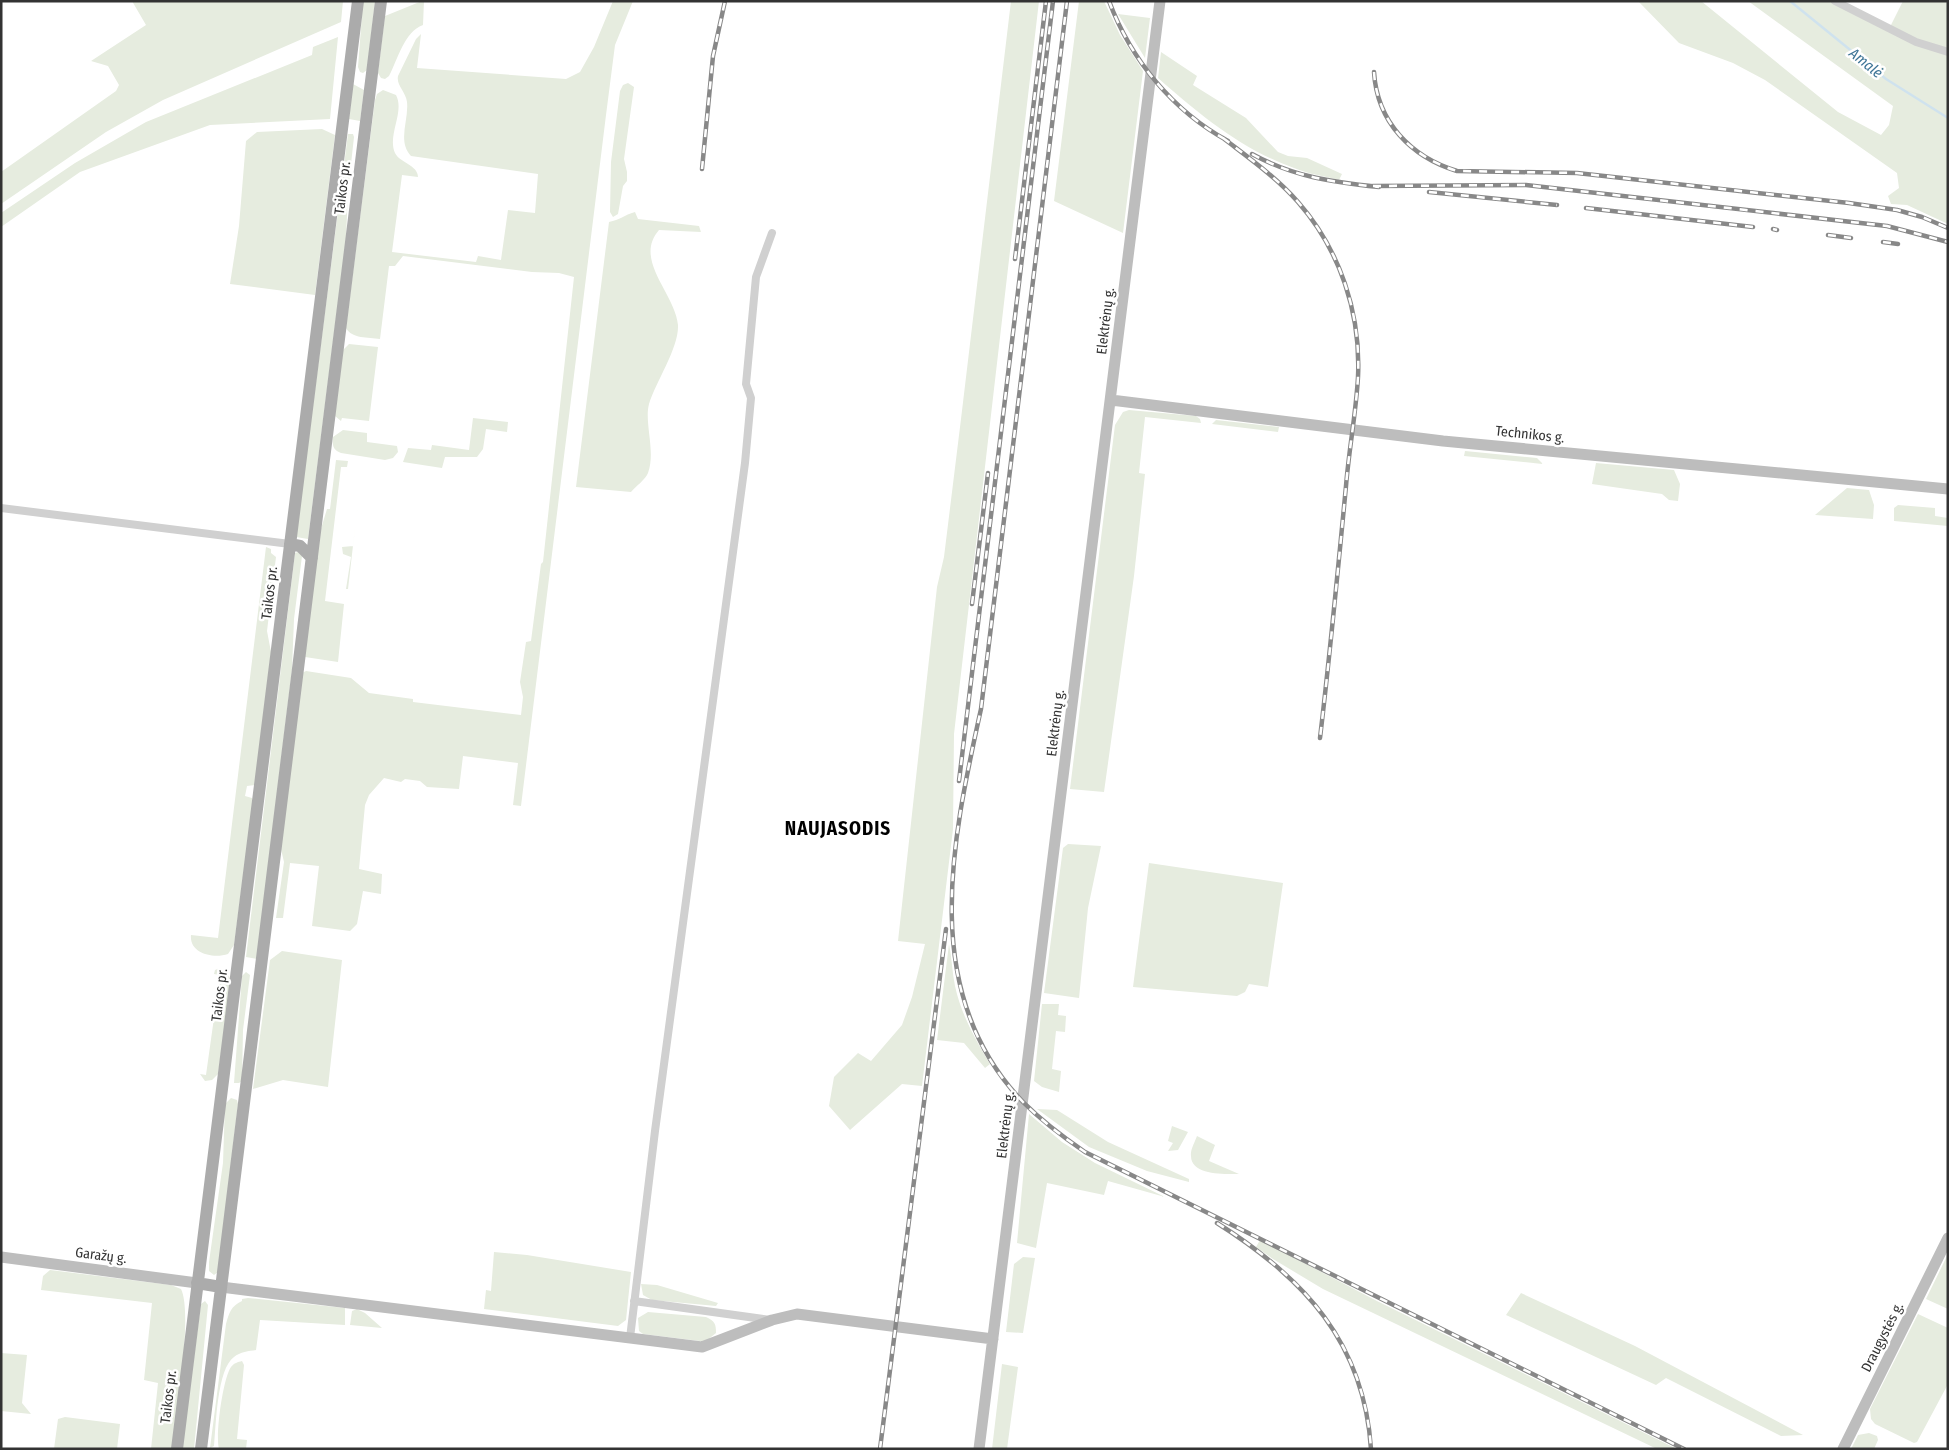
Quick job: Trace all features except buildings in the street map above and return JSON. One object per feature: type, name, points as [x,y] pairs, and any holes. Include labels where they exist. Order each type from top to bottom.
[{"type":"main road","name":"Taikos pr.","points":[[178,1449],[197,1283],[358,1]]},
{"type":"main road","name":"Taikos pr.","points":[[201,1449],[381,1]]},
{"type":"main road","points":[[349,69],[358,80],[370,83]]},
{"type":"main road","points":[[342,126],[356,129],[364,137]]},
{"type":"main road","points":[[290,544],[300,546],[312,558]]},
{"type":"main road","points":[[238,966],[260,969]]},
{"type":"main road","points":[[223,1084],[246,1091]]},
{"type":"main road","points":[[197,1283],[221,1287]]},
{"type":"street","name":"Elektrėnų g.","points":[[979,1449],[1160,1]]},
{"type":"street","points":[[1835,1],[1916,42],[1948,52]]},
{"type":"street","points":[[630,1338],[662,1074],[745,463],[751,398],[746,384],[756,277],[772,234]]},
{"type":"street","name":"Technikos g.","points":[[1111,400],[1443,441],[1948,489]]},
{"type":"street","points":[[1,508],[290,544]]},
{"type":"street","name":"Draugystės g.","points":[[1843,1449],[1948,1238]]},
{"type":"street","name":"Garažų g.","points":[[1,1257],[197,1283]]},
{"type":"street","points":[[221,1287],[702,1347],[772,1320],[803,1314],[993,1339]]},
{"type":"street","points":[[634,1301],[772,1320]]},
{"type":"shaded area","points":[[132,1],[343,1],[341,22],[163,100],[106,132],[1,204],[1,172],[116,91],[119,85],[108,66],[91,61],[146,25]]},
{"type":"shaded area","points":[[363,1],[375,1],[367,70],[363,73],[360,72],[358,67]]},
{"type":"shaded area","points":[[424,1],[423,25],[416,29],[406,40],[389,76],[385,79],[381,78],[378,73],[385,16]]},
{"type":"shaded area","points":[[613,1],[633,1],[615,45],[521,806],[513,805],[518,763],[463,756],[459,789],[427,787],[420,781],[405,779],[401,782],[384,778],[369,795],[365,805],[359,869],[382,874],[381,894],[363,891],[357,924],[350,931],[312,926],[319,866],[290,863],[283,918],[276,918],[284,862],[281,849],[302,673],[306,671],[351,678],[369,693],[413,699],[413,702],[521,715],[523,697],[520,682],[526,642],[531,641],[541,564],[543,562],[574,277],[559,273],[532,272],[403,256],[395,266],[389,266],[380,339],[361,337],[349,332],[346,328],[377,94],[383,90],[396,95],[399,109],[393,146],[397,156],[415,170],[418,177],[402,175],[392,252],[476,262],[478,256],[501,260],[508,210],[535,213],[538,174],[411,156],[407,150],[404,137],[407,102],[398,82],[398,76],[416,39],[421,34],[417,68],[566,79],[580,72],[594,47]]},
{"type":"shaded area","points":[[1011,1],[1039,1],[954,734],[953,829],[922,1086],[902,1084],[850,1130],[829,1106],[834,1077],[858,1053],[871,1061],[902,1025],[912,997],[925,944],[898,941],[937,587],[944,557]]},
{"type":"shaded area","points":[[1079,1],[1104,1],[1120,35],[1143,71],[1123,233],[1054,201]]},
{"type":"shaded area","points":[[1638,1],[1701,1],[1838,112],[1881,135],[1889,125],[1893,106],[1748,1],[1838,1],[1889,29],[1903,1],[1948,1],[1948,224],[1907,205],[1891,204],[1888,196],[1899,188],[1897,173],[1765,80],[1733,63],[1679,43]]},
{"type":"shaded area","points":[[1118,14],[1150,18],[1145,58]]},
{"type":"shaded area","points":[[338,37],[330,119],[210,125],[80,172],[1,227],[1,213],[75,163],[146,122],[312,55],[313,47]]},
{"type":"shaded area","points":[[1161,52],[1197,76],[1193,85],[1246,118],[1278,152],[1288,156],[1307,158],[1342,174],[1339,180],[1305,172],[1275,160],[1256,151],[1222,130],[1158,78]]},
{"type":"shaded area","points":[[628,83],[634,87],[624,159],[627,181],[623,186],[618,214],[613,217],[610,212],[611,162],[620,91],[623,85]]},
{"type":"shaded area","points":[[353,84],[364,90],[360,121],[349,119]]},
{"type":"shaded area","points":[[322,129],[335,135],[315,295],[230,284],[239,226],[246,141],[257,132]]},
{"type":"shaded area","points":[[348,134],[353,134],[354,137],[348,191],[346,239],[308,539],[296,537]]},
{"type":"shaded area","points":[[635,212],[638,219],[699,226],[701,232],[659,230],[652,241],[653,265],[675,313],[678,325],[675,344],[649,404],[648,420],[651,456],[648,473],[631,492],[576,487],[609,222]]},
{"type":"shaded area","points":[[349,344],[378,347],[369,421],[342,418],[341,421],[335,416],[343,350]]},
{"type":"shaded area","points":[[1129,410],[1196,416],[1200,419],[1201,423],[1145,417],[1139,473],[1145,474],[1134,576],[1104,792],[1070,789],[1115,425],[1123,412]]},
{"type":"shaded area","points":[[473,418],[508,422],[507,432],[486,429],[483,449],[477,457],[445,457],[442,468],[403,462],[408,448],[431,450],[432,445],[469,450]]},
{"type":"shaded area","points":[[1216,420],[1279,427],[1278,432],[1212,424]]},
{"type":"shaded area","points":[[343,430],[367,433],[367,442],[397,446],[398,452],[393,458],[385,460],[338,452],[333,445],[333,437]]},
{"type":"shaded area","points":[[1465,451],[1537,458],[1543,464],[1464,456]]},
{"type":"shaded area","points":[[336,460],[348,461],[347,467],[341,467],[325,601],[344,604],[338,662],[305,657],[320,532],[327,509],[330,509]]},
{"type":"shaded area","points":[[1596,463],[1674,470],[1680,484],[1678,501],[1669,500],[1662,494],[1592,484]]},
{"type":"shaded area","points":[[1847,488],[1869,490],[1874,505],[1873,519],[1815,515]]},
{"type":"shaded area","points":[[1898,505],[1935,508],[1935,516],[1948,518],[1948,526],[1894,521],[1894,508]]},
{"type":"shaded area","points":[[353,546],[348,589],[346,589],[351,557],[343,554],[342,547]]},
{"type":"shaded area","points":[[266,547],[271,549],[271,553],[276,557],[267,631],[271,652],[255,785],[247,786],[245,796],[252,798],[253,802],[234,945],[228,954],[216,956],[203,954],[198,951],[191,941],[191,935],[218,938]]},
{"type":"shaded area","points":[[298,552],[302,556],[294,619],[292,669],[257,959],[246,957],[295,553]]},
{"type":"shaded area","points":[[1068,844],[1101,846],[1088,908],[1079,998],[1044,993],[1063,848]]},
{"type":"shaded area","points":[[1149,863],[1283,883],[1268,987],[1249,984],[1245,992],[1237,996],[1133,987]]},
{"type":"shaded area","points":[[949,944],[954,981],[961,1006],[969,1026],[990,1064],[985,1068],[964,1043],[937,1040]]},
{"type":"shaded area","points":[[282,951],[342,960],[328,1087],[283,1080],[253,1089],[270,960]]},
{"type":"shaded area","points":[[220,968],[229,976],[231,983],[218,1074],[212,1080],[205,1081],[200,1074],[206,1075],[220,975],[214,974],[215,970]]},
{"type":"shaded area","points":[[246,972],[250,975],[243,1030],[242,1081],[234,1083],[242,976]]},
{"type":"shaded area","points":[[1042,1004],[1059,1004],[1058,1015],[1066,1016],[1065,1032],[1056,1031],[1052,1069],[1061,1071],[1059,1092],[1042,1087],[1034,1081]]},
{"type":"shaded area","points":[[231,1098],[237,1100],[238,1104],[218,1272],[214,1275],[209,1271],[209,1262],[223,1163],[225,1104]]},
{"type":"shaded area","points":[[1037,1109],[1057,1110],[1108,1142],[1189,1179],[1189,1182],[1147,1171],[1089,1147]]},
{"type":"shaded area","points":[[1029,1114],[1062,1142],[1095,1163],[1165,1197],[1108,1181],[1104,1195],[1047,1183],[1036,1248],[1017,1243]]},
{"type":"shaded area","points":[[1172,1126],[1188,1132],[1178,1150],[1168,1151],[1173,1143],[1168,1141]]},
{"type":"shaded area","points":[[1197,1136],[1215,1145],[1209,1161],[1239,1174],[1210,1172],[1197,1167],[1193,1163],[1191,1154]]},
{"type":"shaded area","points":[[1260,1240],[1377,1301],[1677,1449],[1657,1449],[1323,1289],[1256,1247]]},
{"type":"shaded area","points":[[494,1252],[527,1255],[631,1272],[626,1320],[618,1326],[484,1309],[486,1290],[491,1291]]},
{"type":"shaded area","points":[[1948,1254],[1948,1309],[1926,1299]]},
{"type":"shaded area","points":[[1023,1257],[1035,1258],[1023,1333],[1006,1332],[1014,1264]]},
{"type":"shaded area","points":[[50,1270],[171,1285],[181,1289],[184,1301],[185,1342],[173,1449],[151,1449],[158,1383],[144,1380],[152,1303],[41,1290],[43,1276]]},
{"type":"shaded area","points":[[641,1284],[657,1285],[718,1303],[716,1306],[652,1300],[643,1295]]},
{"type":"shaded area","points":[[1521,1293],[1635,1346],[1803,1435],[1781,1436],[1666,1378],[1656,1385],[1506,1315]]},
{"type":"shaded area","points":[[248,1298],[345,1308],[345,1325],[260,1320],[256,1350],[234,1357],[228,1363],[224,1373],[218,1398],[214,1446],[210,1448],[226,1324],[229,1313],[233,1308],[242,1299]]},
{"type":"shaded area","points":[[205,1301],[208,1305],[194,1449],[182,1449],[201,1304]]},
{"type":"shaded area","points":[[357,1309],[365,1313],[382,1328],[350,1325],[352,1311]]},
{"type":"shaded area","points":[[648,1312],[706,1317],[714,1323],[716,1333],[706,1341],[643,1334],[639,1331],[638,1318]]},
{"type":"shaded area","points":[[1918,1314],[1948,1328],[1948,1384],[1917,1442],[1914,1443],[1875,1424],[1871,1419],[1870,1409]]},
{"type":"shaded area","points":[[1,1353],[27,1355],[22,1403],[31,1414],[1,1411]]},
{"type":"shaded area","points":[[242,1361],[244,1365],[237,1439],[247,1440],[246,1449],[219,1449],[219,1420],[225,1383],[231,1367]]},
{"type":"shaded area","points":[[1002,1364],[1018,1367],[1007,1449],[992,1449]]},
{"type":"shaded area","points":[[65,1417],[120,1424],[117,1449],[54,1449],[58,1419]]},
{"type":"shaded area","points":[[1869,1433],[1877,1436],[1878,1440],[1874,1449],[1851,1449],[1858,1435]]},
{"type":"waterway","name":"Amalė","points":[[1790,1],[1886,79],[1948,118]]},
{"type":"railway","points":[[702,169],[713,56],[725,1]]},
{"type":"railway","points":[[1015,259],[1046,1]]},
{"type":"railway","points":[[959,781],[1053,1]]},
{"type":"railway","points":[[1067,1],[981,709],[970,759],[954,863],[952,914],[956,965],[968,1013],[990,1059],[1023,1102],[1085,1152],[1684,1449]]},
{"type":"railway","points":[[1109,1],[1129,44],[1156,82],[1189,115],[1228,141]]},
{"type":"railway","points":[[1374,72],[1382,107],[1389,122],[1399,135],[1425,157],[1457,171],[1577,173],[1849,203],[1897,210],[1922,217],[1948,228]]},
{"type":"railway","points":[[1223,138],[1281,184],[1313,221],[1326,241],[1345,284],[1356,329],[1358,353],[1357,391],[1320,738]]},
{"type":"railway","points":[[1252,154],[1298,173],[1345,183],[1379,187]]},
{"type":"railway","points":[[1373,186],[1526,185],[1887,226],[1948,242]]},
{"type":"railway","points":[[1429,192],[1557,205]]},
{"type":"railway","points":[[1586,208],[1753,227]]},
{"type":"railway","points":[[1773,229],[1777,230]]},
{"type":"railway","points":[[1828,235],[1851,238]]},
{"type":"railway","points":[[1883,242],[1898,244]]},
{"type":"railway","points":[[972,604],[988,473]]},
{"type":"railway","points":[[880,1449],[946,929]]},
{"type":"railway","points":[[1217,1223],[1277,1266],[1302,1290],[1324,1316],[1342,1345],[1356,1376],[1366,1411],[1371,1449]]},
{"type":"district","name":"NAUJASODIS","points":[[838,828]]}]
